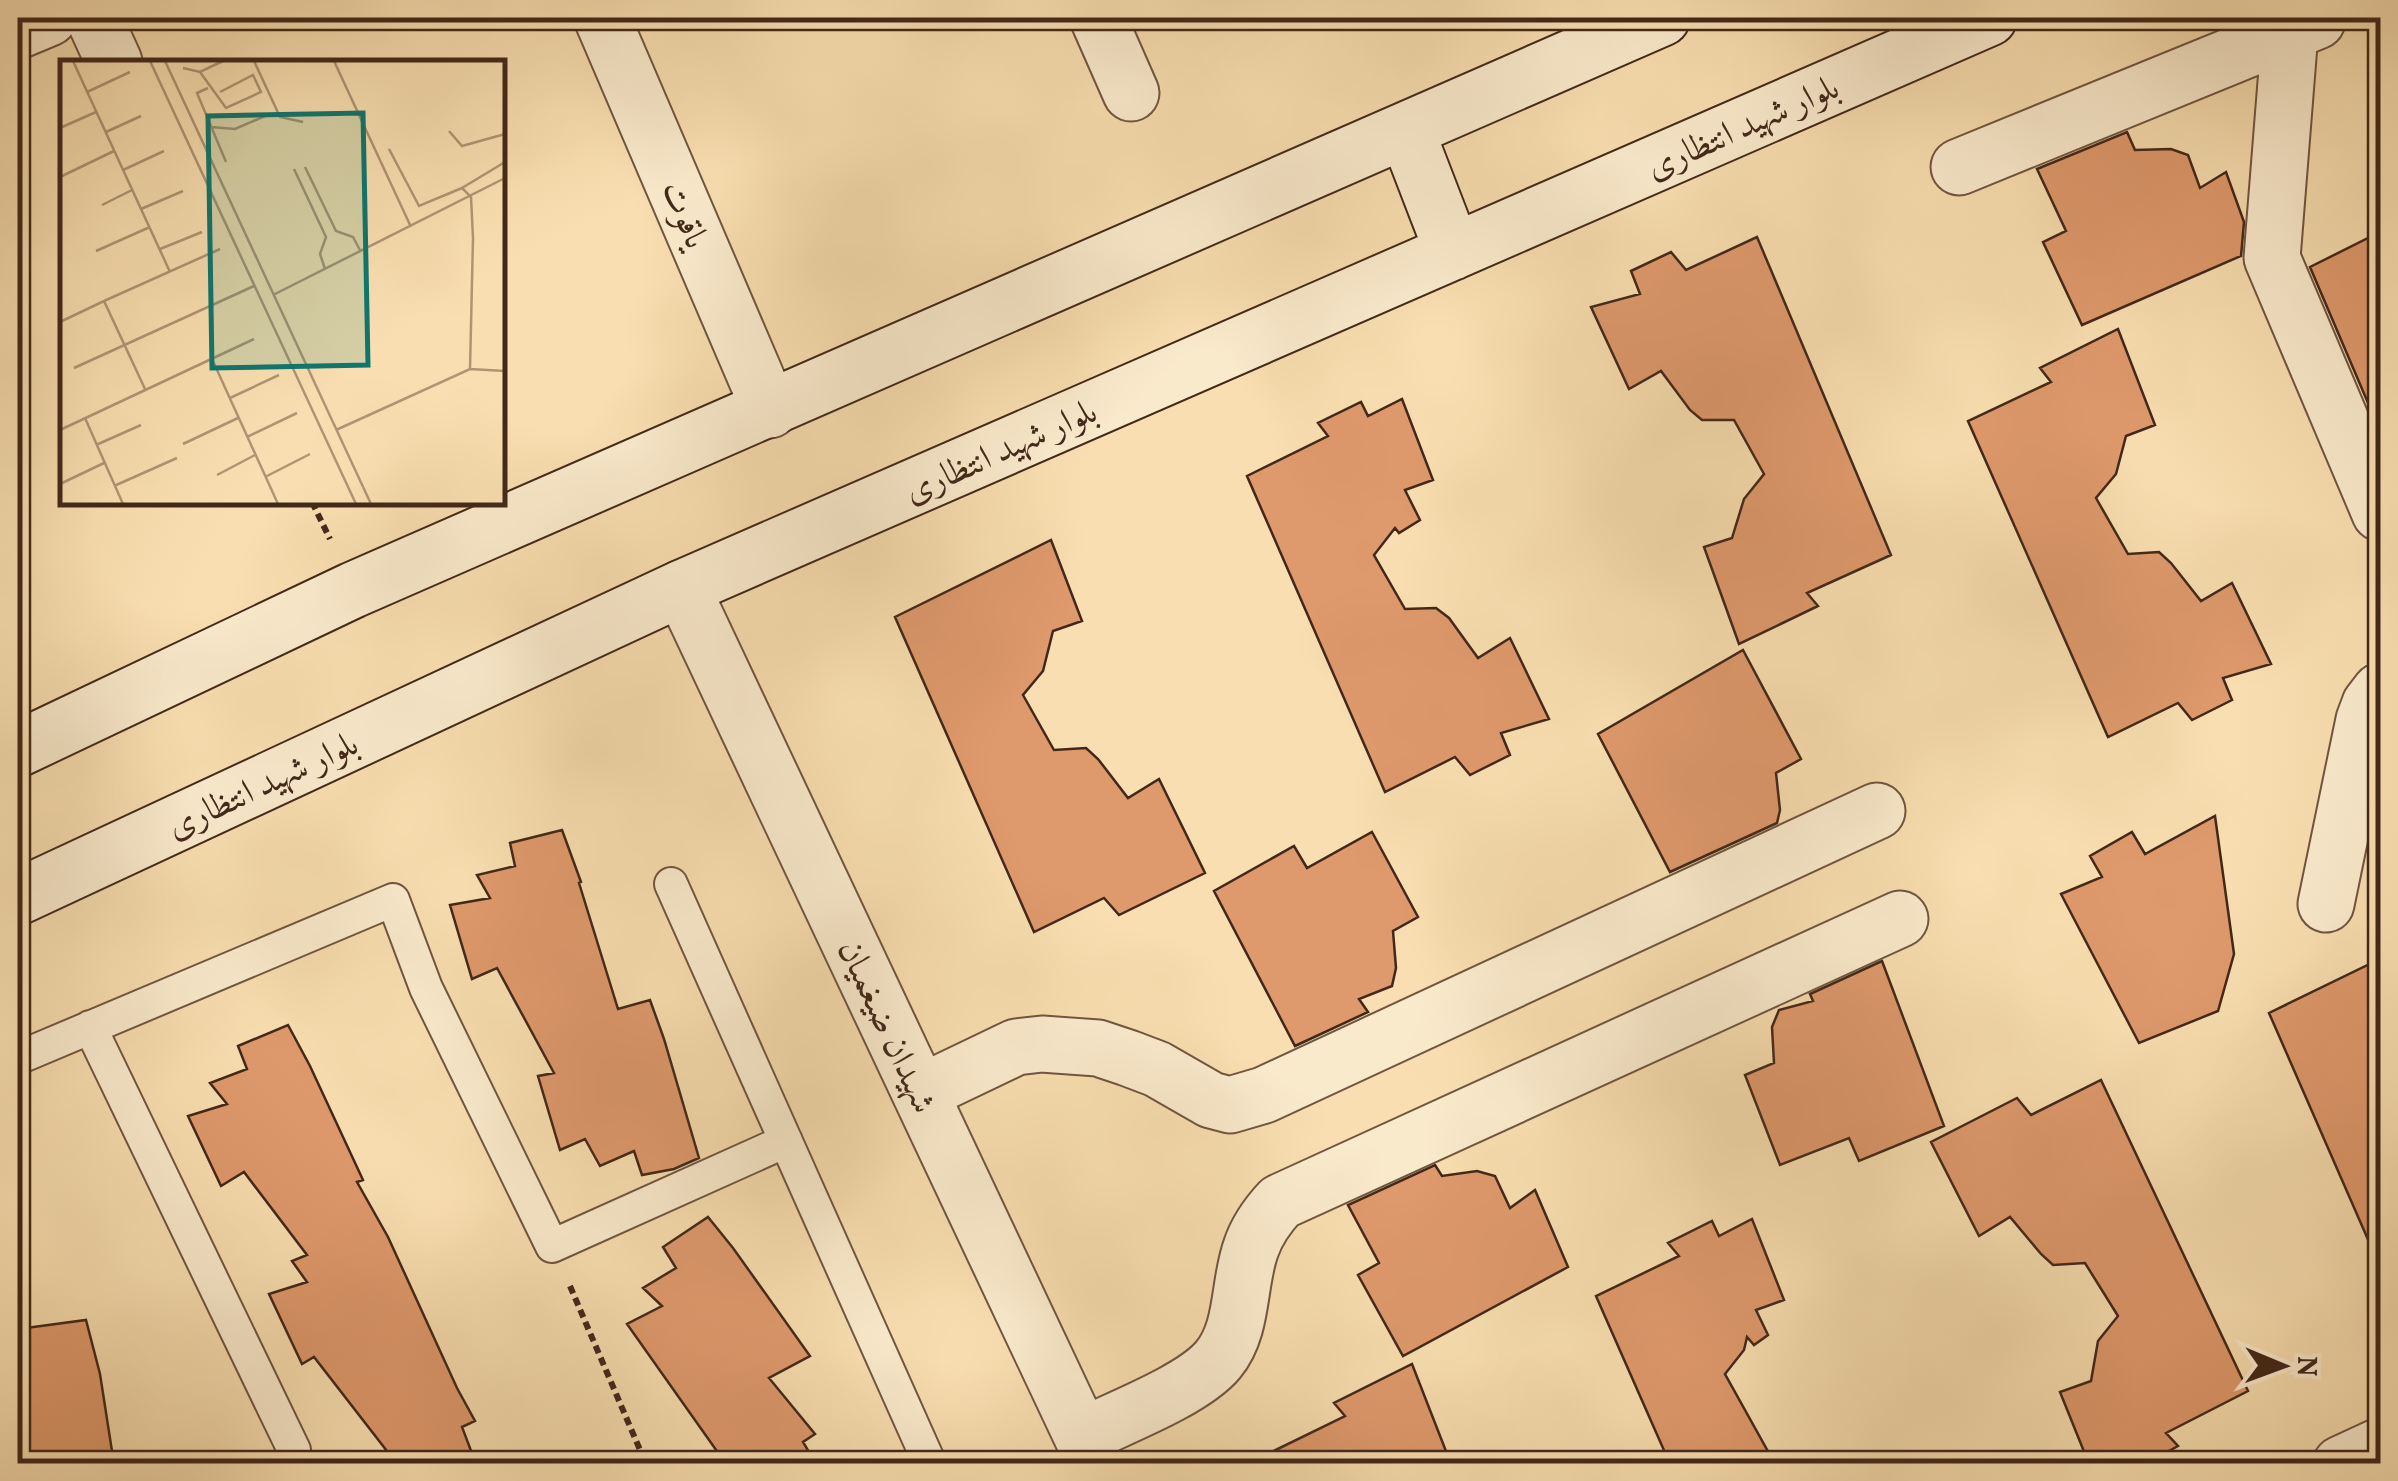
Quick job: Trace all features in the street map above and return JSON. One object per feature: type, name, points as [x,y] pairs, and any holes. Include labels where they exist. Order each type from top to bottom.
[{"type":"street","points":[[18,31],[48,18]]},
{"type":"street","points":[[94,18],[113,60]]},
{"type":"street","name":"یاقوت","points":[[602,18],[770,410]]},
{"type":"street","points":[[1098,18],[1131,93]]},
{"type":"street","points":[[18,749],[353,590],[1662,18]]},
{"type":"street","name":"بلوار شهید انتظاری","points":[[18,898],[682,588],[1988,18]]},
{"type":"street","points":[[1960,167],[2307,24]]},
{"type":"street","points":[[2307,24],[2272,258],[2380,513]]},
{"type":"street","points":[[1406,130],[1453,252]]},
{"type":"street","name":"شهیدان ضیغمیان","points":[[682,588],[1089,1450]]},
{"type":"street","points":[[2326,904],[2364,720],[2380,690]]},
{"type":"street","points":[[920,1094],[1016,1047],[1068,1045],[1098,1048],[1158,1069],[1212,1100],[1230,1105],[1264,1095],[1877,812]]},
{"type":"street","points":[[1089,1450],[1200,1377],[1219,1359],[1229,1343],[1241,1303],[1250,1248],[1280,1202],[1900,919]]},
{"type":"street","points":[[2341,1464],[2380,1446]]},
{"type":"lane","points":[[670,884],[930,1464]]},
{"type":"lane","points":[[18,1058],[393,900],[426,988],[552,1246],[786,1141]]},
{"type":"lane","points":[[90,1027],[294,1450]]},
{"type":"path","points":[[552,1246],[646,1464]]},
{"type":"building","points":[[2127,132],[2135,150],[2171,149],[2188,155],[2200,188],[2226,172],[2244,222],[2241,256],[2082,325],[2043,242],[2066,231],[2037,169]]},
{"type":"building","points":[[2380,232],[2380,431],[2310,267]]},
{"type":"building","points":[[1757,237],[1891,555],[1807,593],[1818,606],[1739,644],[1704,547],[1732,538],[1744,499],[1764,474],[1734,420],[1702,420],[1661,371],[1629,389],[1591,307],[1640,294],[1631,271],[1671,252],[1686,270]]},
{"type":"building","points":[[2118,329],[2155,425],[2126,436],[2116,474],[2096,498],[2128,554],[2159,552],[2201,601],[2232,583],[2271,664],[2223,678],[2232,700],[2192,720],[2178,703],[2108,737],[1968,421],[2051,382],[2040,368]]},
{"type":"building","points":[[1402,399],[1433,480],[1405,490],[1420,520],[1399,533],[1395,528],[1374,555],[1405,609],[1436,608],[1449,618],[1478,658],[1510,638],[1549,719],[1501,733],[1510,755],[1470,775],[1455,757],[1385,792],[1247,476],[1328,436],[1318,423],[1361,402],[1368,416]]},
{"type":"building","points":[[1051,540],[1082,621],[1053,631],[1043,671],[1023,695],[1054,750],[1086,748],[1128,798],[1159,779],[1205,873],[1119,915],[1104,898],[1034,932],[895,617]]},
{"type":"building","points":[[1743,650],[1801,759],[1776,773],[1780,810],[1777,823],[1670,872],[1598,734]]},
{"type":"building","points":[[2215,816],[2234,954],[2218,1011],[2139,1043],[2061,894],[2102,877],[2090,856],[2132,832],[2145,854]]},
{"type":"building","points":[[562,830],[618,1009],[650,1000],[664,1039],[699,1158],[674,1169],[642,1175],[634,1151],[600,1166],[585,1139],[560,1150],[538,1076],[554,1073],[497,968],[472,979],[450,905],[490,898],[477,875],[515,866],[510,843]]},
{"type":"building","points":[[1372,832],[1418,917],[1393,931],[1396,968],[1392,986],[1359,999],[1368,1012],[1295,1046],[1214,891],[1294,846],[1307,868]]},
{"type":"building","points":[[2380,959],[2380,1267],[2269,1013]]},
{"type":"building","points":[[1882,961],[1944,1126],[1859,1161],[1849,1138],[1780,1165],[1745,1075],[1774,1063],[1772,1027],[1779,1010],[1813,1001],[1810,994]]},
{"type":"building","points":[[288,1025],[363,1180],[357,1182],[388,1237],[475,1421],[462,1427],[476,1464],[397,1464],[314,1357],[302,1364],[269,1294],[307,1282],[292,1261],[307,1255],[244,1172],[221,1186],[188,1116],[227,1104],[210,1083],[247,1069],[238,1046]]},
{"type":"building","points":[[2101,1080],[2248,1391],[2166,1433],[2178,1446],[2145,1464],[2089,1464],[2060,1392],[2091,1381],[2098,1341],[2118,1316],[2085,1263],[2053,1265],[2010,1217],[1979,1236],[1931,1142],[2017,1098],[2031,1115]]},
{"type":"building","points":[[1435,1165],[1442,1176],[1477,1171],[1495,1176],[1510,1208],[1535,1190],[1568,1267],[1403,1356],[1358,1275],[1379,1263],[1348,1205]]},
{"type":"building","points":[[708,1217],[810,1356],[769,1378],[815,1434],[803,1442],[816,1464],[726,1464],[627,1324],[662,1306],[643,1288],[676,1268],[663,1247]]},
{"type":"building","points":[[1752,1219],[1784,1300],[1756,1310],[1768,1335],[1754,1345],[1747,1337],[1744,1350],[1725,1374],[1775,1464],[1670,1464],[1596,1296],[1679,1256],[1668,1243],[1712,1221],[1719,1236]]},
{"type":"building","points":[[86,1320],[100,1374],[114,1464],[18,1464],[18,1329]]},
{"type":"building","points":[[1412,1364],[1451,1464],[1247,1464],[1345,1416],[1334,1403]]}]
